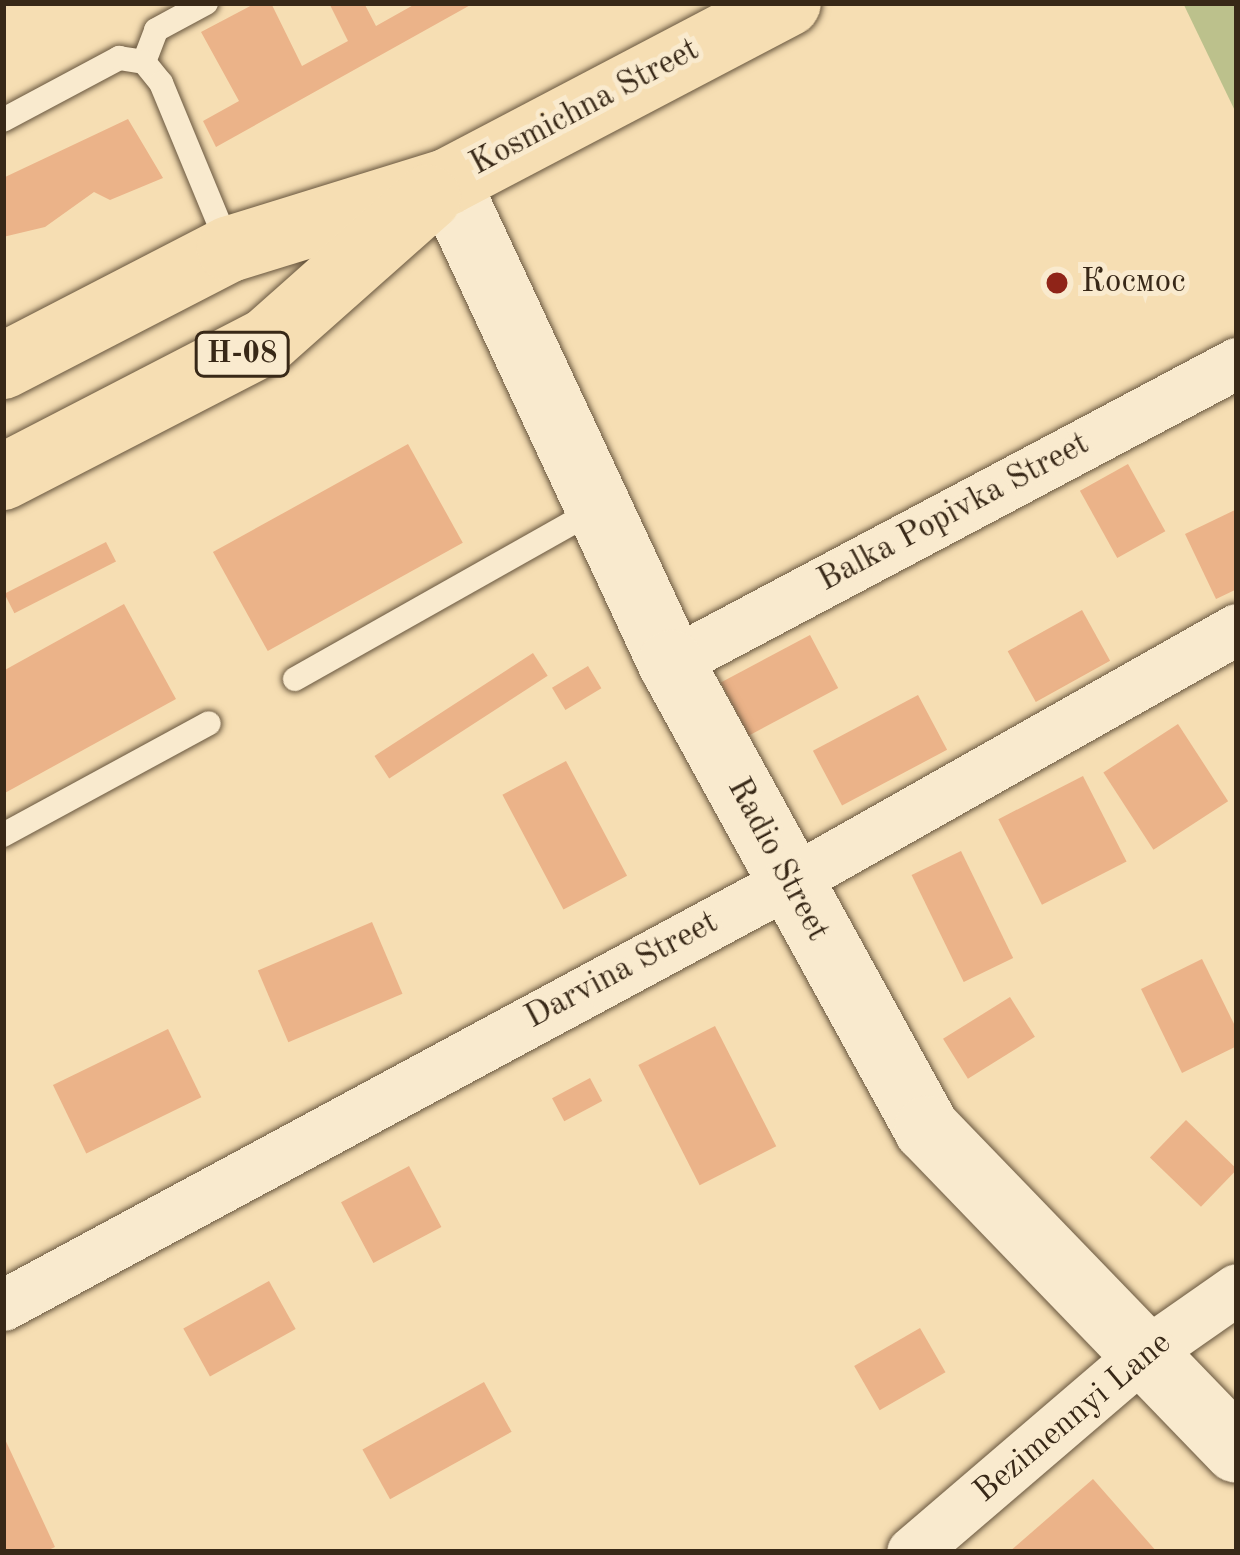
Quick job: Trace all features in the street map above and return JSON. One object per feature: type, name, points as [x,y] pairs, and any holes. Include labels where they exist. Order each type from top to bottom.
[{"type":"main road","name":"Kosmichna Street","points":[[3,366],[230,249],[447,182],[788,3]]},
{"type":"main road","name":"Kosmichna Street","points":[[3,477],[268,340],[447,182]]},
{"type":"street","name":"Radio Street","points":[[447,182],[671,663],[927,1129],[1141,1356],[1237,1450]]},
{"type":"street","name":"Balka Popivka Street","points":[[671,663],[1237,363]]},
{"type":"street","name":"Darvina Street","points":[[3,1305],[788,883],[1237,629]]},
{"type":"street","name":"Bezimennyi Lane","points":[[913,1552],[1141,1356],[1237,1289]]},
{"type":"lane","points":[[144,62],[156,30],[206,3]]},
{"type":"lane","points":[[3,120],[119,58],[144,62],[161,83],[230,249]]},
{"type":"lane","points":[[295,679],[601,507]]},
{"type":"lane","points":[[3,835],[209,723]]},
{"type":"green space","points":[[1183,3],[1237,3],[1237,115]]},
{"type":"building","points":[[256,3],[271,3],[302,66],[348,41],[329,3],[364,3],[376,26],[417,3],[474,3],[216,147],[203,121],[239,101],[201,32]]},
{"type":"building","points":[[128,119],[163,178],[110,200],[94,192],[45,227],[3,237],[3,178]]},
{"type":"building","points":[[408,444],[463,543],[268,651],[213,552]]},
{"type":"building","points":[[1128,464],[1165,531],[1117,558],[1080,491]]},
{"type":"building","points":[[1237,509],[1237,589],[1216,599],[1185,534]]},
{"type":"building","points":[[106,542],[116,562],[14,613],[4,594]]},
{"type":"building","points":[[124,604],[176,699],[3,794],[3,671]]},
{"type":"building","points":[[1082,610],[1110,661],[1036,702],[1008,651]]},
{"type":"building","points":[[810,635],[838,688],[749,735],[721,682]]},
{"type":"building","points":[[533,653],[548,676],[389,779],[374,756]]},
{"type":"building","points":[[588,666],[601,688],[565,710],[552,688]]},
{"type":"building","points":[[918,695],[947,750],[842,806],[813,751]]},
{"type":"building","points":[[1178,724],[1228,801],[1153,850],[1103,772]]},
{"type":"building","points":[[566,761],[627,876],[563,910],[502,795]]},
{"type":"building","points":[[1083,776],[1127,862],[1042,905],[998,819]]},
{"type":"building","points":[[961,851],[1013,958],[964,982],[912,875]]},
{"type":"building","points":[[372,922],[402,994],[288,1042],[258,970]]},
{"type":"building","points":[[1202,959],[1237,1030],[1237,1046],[1182,1073],[1141,989]]},
{"type":"building","points":[[1010,997],[1035,1037],[968,1079],[943,1039]]},
{"type":"building","points":[[715,1026],[776,1146],[700,1185],[638,1065]]},
{"type":"building","points":[[168,1029],[201,1097],[86,1153],[53,1085]]},
{"type":"building","points":[[590,1078],[602,1101],[564,1121],[552,1098]]},
{"type":"building","points":[[1186,1120],[1237,1169],[1201,1207],[1150,1157]]},
{"type":"building","points":[[409,1166],[441,1227],[373,1263],[341,1202]]},
{"type":"building","points":[[269,1281],[296,1329],[210,1377],[183,1329]]},
{"type":"building","points":[[920,1328],[946,1372],[880,1410],[854,1366]]},
{"type":"building","points":[[484,1382],[512,1432],[390,1499],[362,1449]]},
{"type":"building","points":[[3,1435],[55,1547],[44,1552],[3,1552]]},
{"type":"building","points":[[1093,1479],[1157,1552],[1009,1552]]},
{"type":"place","name":"Космос","points":[[1057,283]]}]
